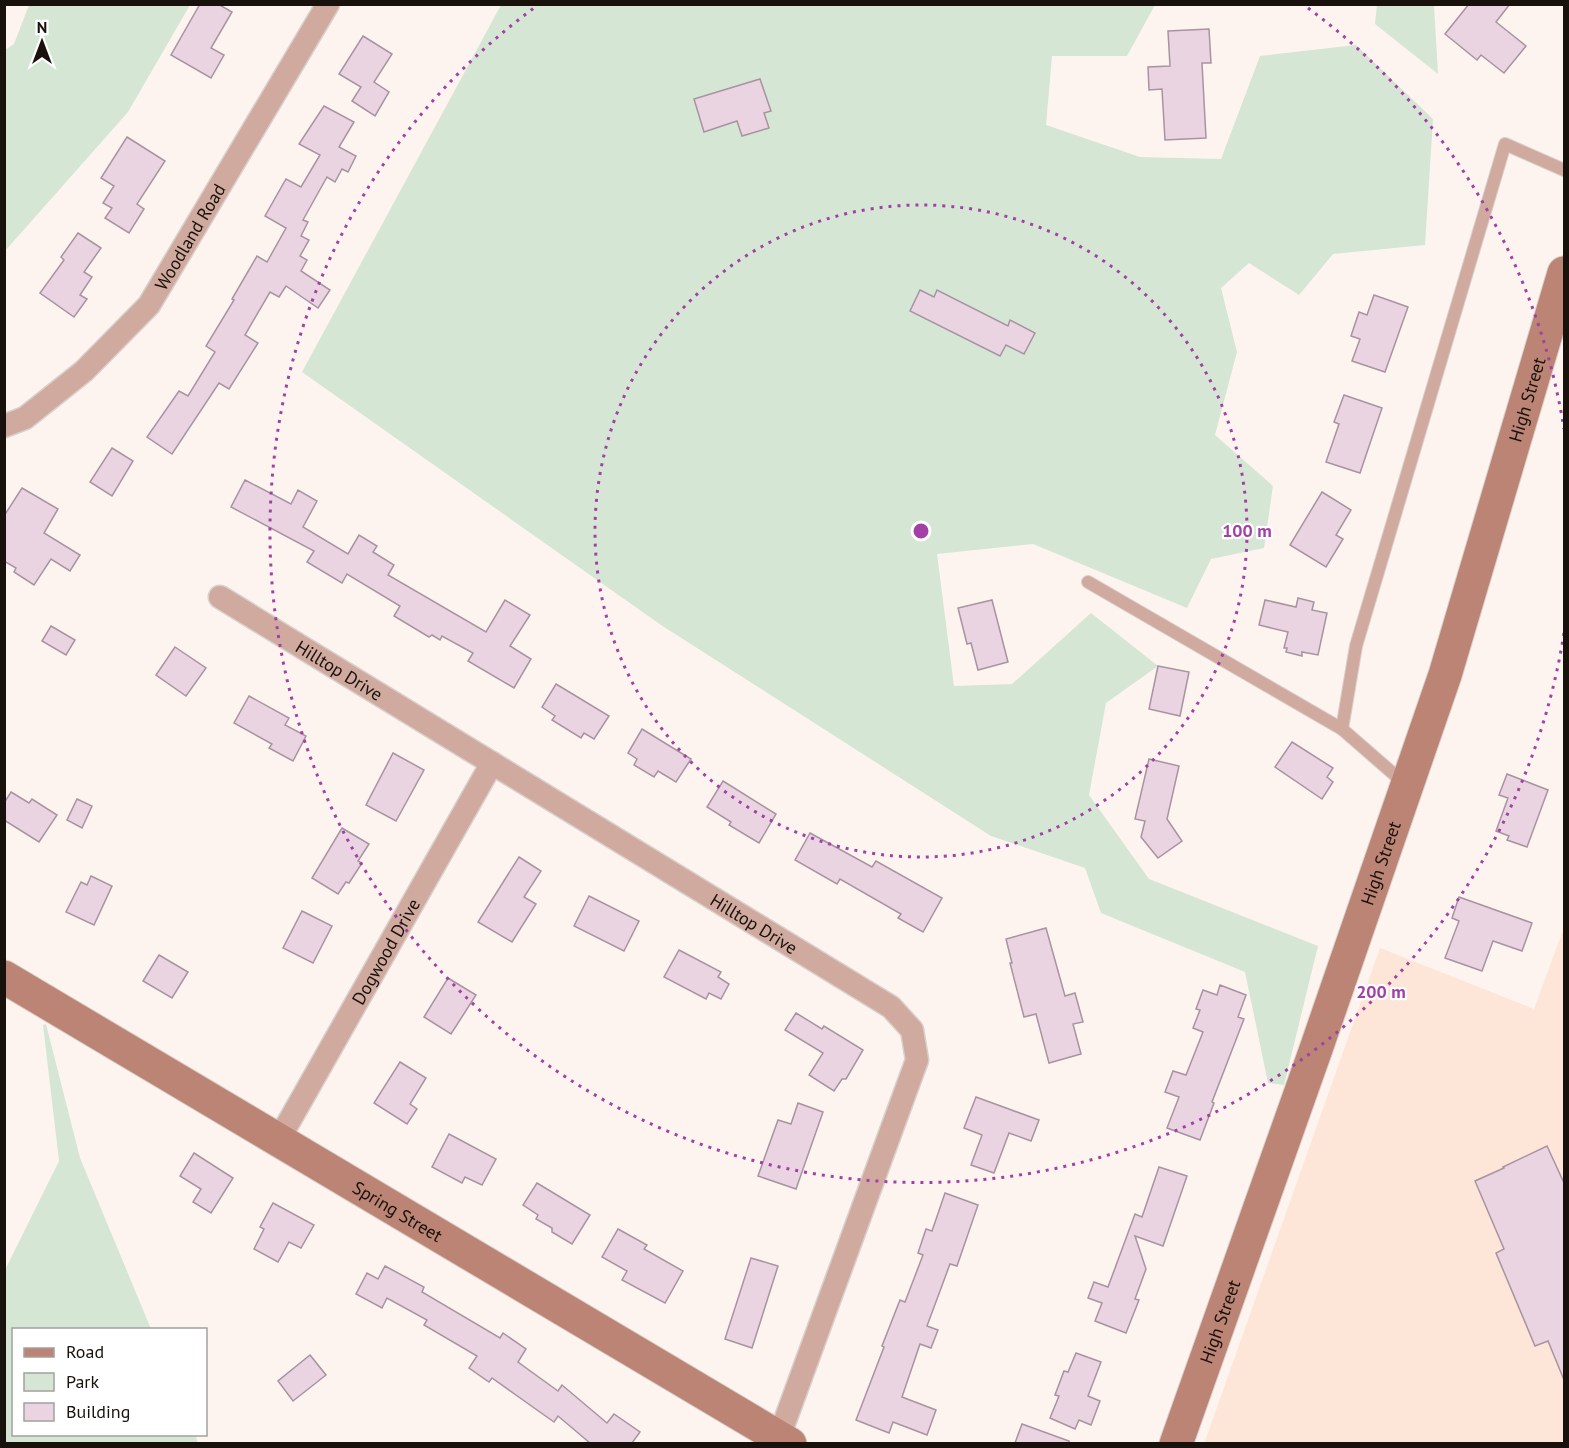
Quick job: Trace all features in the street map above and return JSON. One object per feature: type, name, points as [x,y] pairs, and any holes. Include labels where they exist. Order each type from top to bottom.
[{"type":"street","name":"Woodland Road","points":[[4,426],[25,418],[84,371],[149,305],[328,4]]},
{"type":"street","name":"High Street","points":[[1176,1443],[1316,1049],[1448,664],[1564,273]]},
{"type":"street","name":"Hilltop Drive","points":[[220,597],[891,1007],[912,1030],[917,1060],[784,1440]]},
{"type":"street","name":"Dogwood Drive","points":[[278,1141],[492,763]]},
{"type":"street","name":"Spring Street","points":[[4,977],[784,1440]]},
{"type":"lane","points":[[1342,729],[1356,646],[1505,144],[1564,170]]},
{"type":"lane","points":[[1088,582],[1342,729],[1407,786]]},
{"type":"shaded area","points":[[1562,933],[1564,934],[1564,1443],[1204,1444],[1380,948],[1534,1009]]},
{"type":"green space","points":[[29,5],[190,5],[128,112],[5,251],[5,50],[14,44]]},
{"type":"green space","points":[[501,5],[1155,5],[1127,56],[1052,56],[1046,125],[1140,157],[1221,159],[1260,56],[1356,45],[1433,119],[1425,245],[1333,254],[1299,295],[1249,263],[1221,288],[1237,352],[1215,435],[1273,486],[1264,548],[1211,559],[1187,608],[1033,544],[937,554],[954,686],[1012,684],[1091,613],[1158,666],[1106,703],[1089,795],[1149,879],[1318,946],[1284,1085],[1268,1083],[1245,972],[1101,913],[1085,868],[991,836],[661,625],[302,372]]},
{"type":"green space","points":[[1377,5],[1434,5],[1438,74],[1375,24]]},
{"type":"green space","points":[[46,1024],[80,1158],[151,1328],[12,1328],[12,1436],[196,1436],[198,1443],[6,1443],[5,1270],[59,1161],[43,1025]]},
{"type":"building","points":[[200,4],[218,4],[232,12],[211,48],[224,55],[211,78],[171,55]]},
{"type":"building","points":[[1469,4],[1510,4],[1496,22],[1526,46],[1504,73],[1481,55],[1477,60],[1445,34]]},
{"type":"building","points":[[1209,29],[1211,63],[1202,63],[1206,138],[1165,140],[1162,89],[1149,90],[1148,67],[1170,66],[1168,31]]},
{"type":"building","points":[[363,36],[392,54],[374,82],[389,92],[375,116],[352,101],[361,87],[339,74]]},
{"type":"building","points":[[760,79],[771,111],[764,113],[769,128],[742,136],[737,121],[704,132],[694,99]]},
{"type":"building","points":[[324,106],[354,122],[339,147],[356,156],[348,172],[342,169],[335,182],[327,177],[303,220],[308,222],[301,236],[309,240],[300,256],[307,260],[301,271],[330,290],[318,308],[286,286],[279,297],[270,292],[245,335],[258,343],[229,389],[219,383],[172,454],[147,437],[179,391],[188,396],[215,352],[206,346],[257,256],[267,262],[286,228],[265,216],[286,179],[301,187],[320,155],[299,144]]},
{"type":"building","points":[[127,137],[165,161],[137,204],[144,209],[129,233],[105,218],[112,208],[103,203],[114,186],[101,178]]},
{"type":"building","points":[[78,233],[101,248],[84,272],[92,277],[80,295],[87,299],[74,317],[40,293],[64,260],[61,257]]},
{"type":"building","points":[[920,290],[934,297],[937,290],[1008,326],[1010,320],[1035,333],[1024,354],[1006,345],[1000,356],[910,311]]},
{"type":"building","points":[[1374,295],[1408,307],[1385,372],[1352,361],[1360,339],[1351,336],[1359,312],[1367,315]]},
{"type":"building","points":[[1344,395],[1382,408],[1360,473],[1326,462],[1339,424],[1334,422]]},
{"type":"building","points":[[112,448],[133,461],[112,496],[90,482]]},
{"type":"building","points":[[245,480],[291,504],[298,490],[317,501],[303,527],[348,554],[359,535],[377,546],[373,552],[394,565],[388,575],[486,632],[505,600],[530,615],[510,646],[531,659],[514,688],[468,661],[473,653],[442,636],[440,640],[432,635],[429,637],[394,616],[400,606],[347,574],[342,583],[307,562],[314,551],[231,507]]},
{"type":"building","points":[[22,488],[58,509],[44,533],[80,555],[70,571],[51,559],[34,585],[14,572],[16,568],[4,561],[4,516]]},
{"type":"building","points":[[1322,492],[1351,510],[1336,535],[1343,539],[1326,567],[1290,545]]},
{"type":"building","points":[[1298,598],[1314,602],[1312,610],[1327,613],[1318,655],[1302,652],[1302,656],[1286,652],[1287,648],[1284,648],[1288,632],[1259,625],[1265,600],[1296,607]]},
{"type":"building","points":[[992,600],[1008,662],[978,670],[971,643],[967,644],[958,608]]},
{"type":"building","points":[[51,626],[75,640],[66,655],[42,641]]},
{"type":"building","points":[[175,647],[206,668],[186,696],[156,675]]},
{"type":"building","points":[[1158,666],[1189,672],[1180,716],[1149,709]]},
{"type":"building","points":[[556,684],[609,716],[594,739],[584,733],[581,738],[552,720],[555,716],[542,707]]},
{"type":"building","points":[[249,696],[289,718],[285,725],[306,736],[293,761],[269,748],[272,744],[234,723]]},
{"type":"building","points":[[642,729],[691,759],[676,782],[658,771],[654,777],[634,765],[637,759],[628,753]]},
{"type":"building","points":[[1292,742],[1333,768],[1327,777],[1333,782],[1322,799],[1275,767]]},
{"type":"building","points":[[393,753],[424,770],[396,821],[366,805]]},
{"type":"building","points":[[1149,759],[1179,766],[1167,819],[1182,841],[1158,858],[1141,837],[1145,821],[1135,819]]},
{"type":"building","points":[[1507,774],[1548,790],[1527,847],[1507,840],[1509,836],[1496,831],[1508,798],[1499,795]]},
{"type":"building","points":[[723,781],[776,814],[759,843],[729,825],[731,822],[707,807]]},
{"type":"building","points":[[11,792],[29,803],[32,799],[57,815],[39,842],[4,820],[4,803]]},
{"type":"building","points":[[77,799],[92,806],[82,828],[67,820]]},
{"type":"building","points":[[342,828],[369,844],[358,861],[362,863],[349,883],[346,882],[338,894],[312,878]]},
{"type":"building","points":[[810,833],[872,867],[876,861],[942,898],[923,932],[898,918],[901,914],[840,879],[837,884],[795,860]]},
{"type":"building","points":[[519,857],[541,871],[524,897],[536,904],[512,942],[478,922]]},
{"type":"building","points":[[91,876],[112,886],[94,925],[66,912],[81,882],[87,885]]},
{"type":"building","points":[[589,896],[639,921],[624,951],[574,926]]},
{"type":"building","points":[[1459,897],[1532,923],[1522,951],[1493,941],[1482,971],[1445,958],[1459,921],[1452,918]]},
{"type":"building","points":[[302,911],[332,926],[313,963],[283,948]]},
{"type":"building","points":[[1046,928],[1065,996],[1075,993],[1083,1022],[1073,1024],[1081,1054],[1049,1063],[1036,1014],[1024,1017],[1006,939]]},
{"type":"building","points":[[679,950],[721,972],[718,977],[729,984],[721,999],[709,993],[706,999],[664,977]]},
{"type":"building","points":[[159,955],[188,972],[172,998],[143,981]]},
{"type":"building","points":[[448,978],[476,995],[451,1034],[424,1017]]},
{"type":"building","points":[[1220,985],[1246,995],[1238,1017],[1244,1019],[1200,1140],[1167,1128],[1179,1097],[1165,1092],[1173,1071],[1186,1075],[1203,1032],[1193,1028],[1200,1010],[1196,1009],[1203,990],[1217,995]]},
{"type":"building","points":[[796,1013],[822,1029],[824,1026],[863,1050],[846,1079],[842,1079],[834,1091],[809,1075],[823,1053],[785,1030]]},
{"type":"building","points":[[400,1062],[426,1078],[410,1104],[417,1109],[407,1124],[374,1103]]},
{"type":"building","points":[[976,1097],[1039,1120],[1031,1141],[1009,1133],[994,1173],[971,1165],[982,1135],[964,1128]]},
{"type":"building","points":[[798,1103],[823,1112],[796,1189],[758,1176],[778,1120],[791,1124]]},
{"type":"building","points":[[449,1134],[496,1159],[482,1185],[465,1177],[462,1183],[432,1167]]},
{"type":"building","points":[[1547,1146],[1564,1183],[1564,1380],[1548,1341],[1535,1346],[1496,1253],[1504,1249],[1475,1181]]},
{"type":"building","points":[[194,1153],[233,1178],[211,1213],[193,1202],[201,1189],[180,1176]]},
{"type":"building","points":[[1159,1167],[1187,1176],[1163,1246],[1135,1236],[1146,1269],[1135,1299],[1139,1300],[1126,1333],[1095,1321],[1102,1303],[1088,1298],[1094,1282],[1108,1287],[1135,1214],[1142,1217]]},
{"type":"building","points":[[537,1183],[590,1215],[572,1244],[552,1232],[552,1228],[536,1219],[538,1215],[523,1205]]},
{"type":"building","points":[[945,1193],[978,1205],[957,1266],[950,1264],[927,1326],[938,1330],[931,1348],[920,1344],[902,1397],[936,1410],[927,1435],[893,1422],[889,1433],[856,1420],[900,1300],[905,1302],[923,1255],[918,1253],[926,1229],[932,1231]]},
{"type":"building","points":[[273,1203],[314,1225],[301,1248],[289,1242],[278,1262],[254,1249],[264,1229],[260,1227]]},
{"type":"building","points":[[618,1229],[647,1245],[644,1249],[683,1271],[665,1303],[622,1280],[627,1271],[602,1257]]},
{"type":"building","points":[[751,1258],[778,1266],[752,1348],[725,1339]]},
{"type":"building","points":[[385,1266],[424,1287],[422,1292],[500,1338],[503,1333],[526,1349],[518,1362],[558,1391],[562,1385],[607,1423],[614,1414],[640,1432],[632,1443],[590,1443],[558,1416],[554,1422],[492,1378],[489,1382],[469,1368],[477,1356],[424,1325],[427,1320],[387,1298],[382,1308],[356,1294],[367,1273],[378,1279]]},
{"type":"building","points":[[1076,1353],[1101,1362],[1088,1396],[1100,1401],[1091,1425],[1079,1420],[1075,1429],[1050,1418],[1059,1396],[1055,1395],[1064,1371],[1068,1372]]},
{"type":"building","points":[[310,1355],[326,1375],[293,1401],[278,1381]]},
{"type":"building","points":[[1022,1424],[1069,1441],[1069,1443],[1015,1443]]}]
